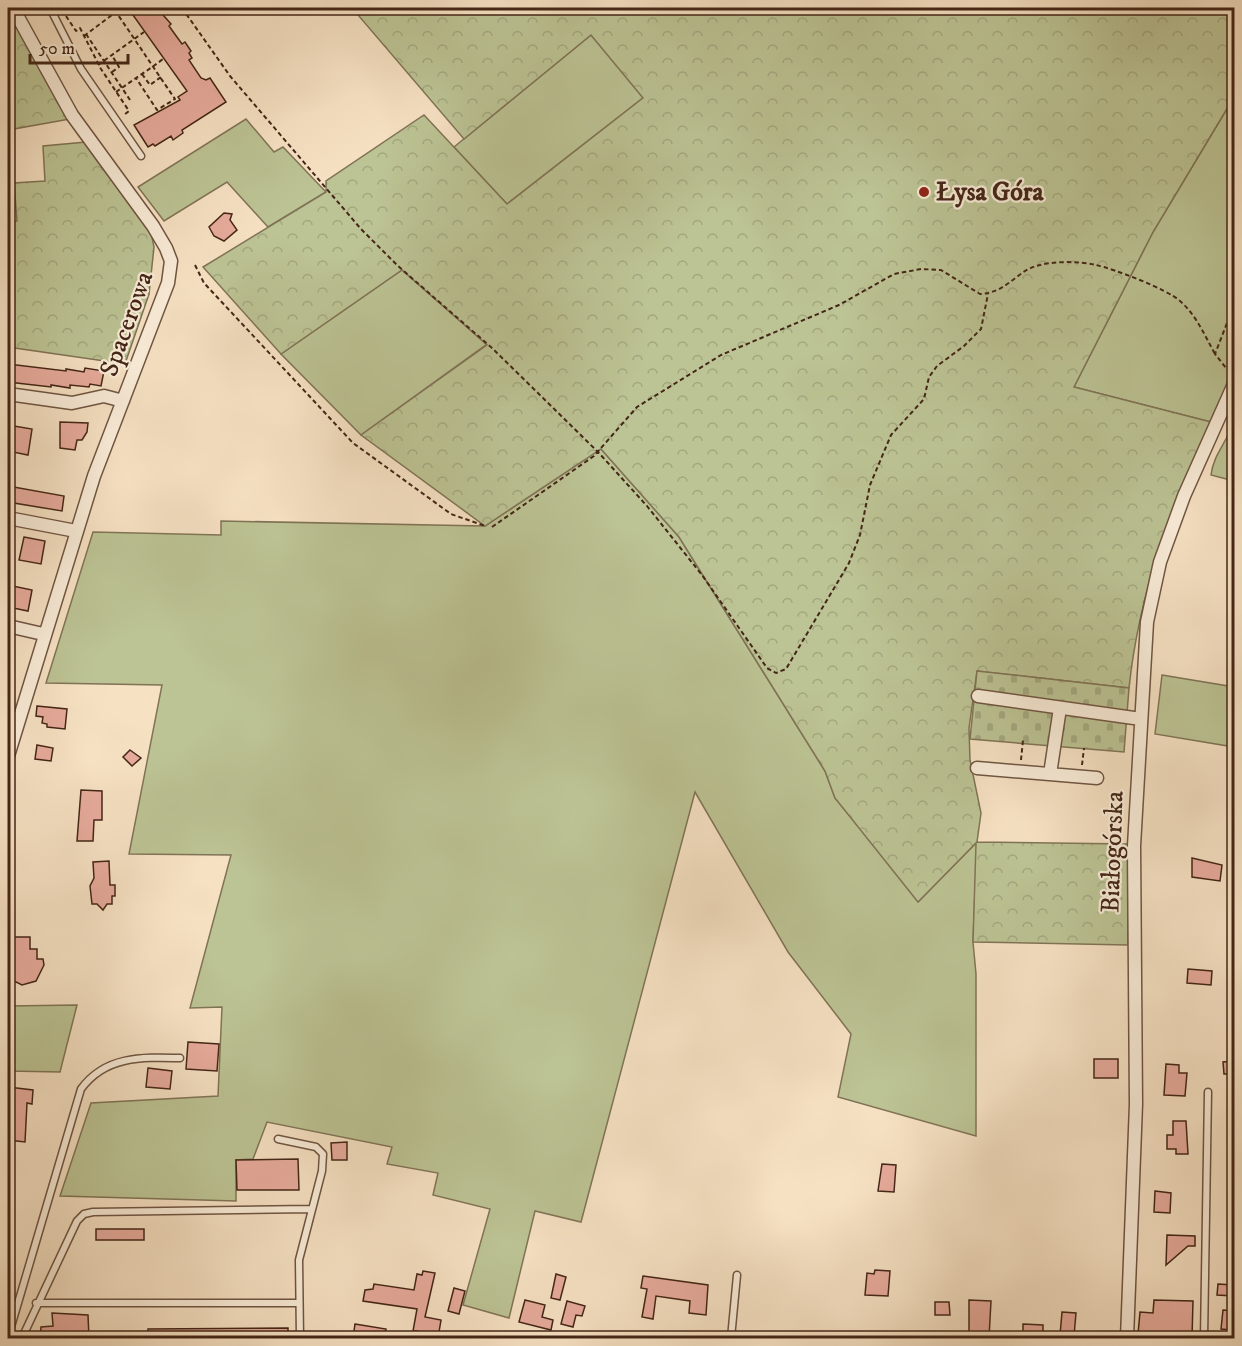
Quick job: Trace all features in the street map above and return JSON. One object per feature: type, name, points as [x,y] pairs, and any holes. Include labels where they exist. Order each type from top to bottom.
[{"type":"street","name":"Spacerowa","points":[[8,756],[76,531],[168,283],[171,261],[153,226],[60,95],[14,8]]},
{"type":"street","name":"Białogórska","points":[[1127,1338],[1136,1104],[1133,857],[1147,622],[1153,585],[1184,496],[1234,384]]},
{"type":"street","name":"Spacerowa","points":[[8,394],[72,403],[104,396],[123,401]]},
{"type":"street","points":[[8,518],[76,531]]},
{"type":"street","points":[[8,626],[43,634]]},
{"type":"street","points":[[978,696],[1141,719]]},
{"type":"street","points":[[1050,774],[1060,708]]},
{"type":"street","points":[[977,768],[1097,778]]},
{"type":"lane","points":[[50,8],[81,69],[141,156]]},
{"type":"lane","points":[[8,1337],[81,1089],[90,1076],[121,1060],[180,1058]]},
{"type":"lane","points":[[1204,1338],[1208,1092]]},
{"type":"lane","points":[[278,1139],[316,1147],[322,1154],[322,1171],[299,1260],[300,1338]]},
{"type":"lane","points":[[22,1338],[36,1303],[77,1221],[84,1215],[93,1212],[311,1209]]},
{"type":"lane","points":[[731,1338],[737,1275]]},
{"type":"lane","points":[[36,1303],[300,1303]]},
{"type":"path","points":[[85,35],[122,8]]},
{"type":"path","points":[[182,8],[230,76],[361,229],[398,266],[492,348],[598,452],[647,506],[702,575],[767,668],[776,673],[786,669],[849,563],[860,535],[870,485],[891,435],[924,399],[929,377],[937,366],[964,346],[981,329],[988,294]]},
{"type":"path","points":[[116,12],[176,99],[157,110],[136,78]]},
{"type":"path","points":[[66,15],[76,31],[80,28],[130,100]]},
{"type":"path","points":[[98,65],[144,32]]},
{"type":"path","points":[[85,35],[98,65],[129,111],[123,120]]},
{"type":"path","points":[[112,56],[119,67],[112,72]]},
{"type":"path","points":[[116,92],[163,59]]},
{"type":"path","points":[[142,74],[150,85],[161,77]]},
{"type":"path","points":[[492,526],[598,452],[637,407],[681,379],[721,355],[838,305],[894,273],[921,269],[941,270],[980,294],[988,294],[1008,286],[1035,266],[1084,263],[1097,265],[1178,298],[1197,319],[1215,354],[1234,377]]},
{"type":"path","points":[[195,265],[204,283],[352,442],[451,514],[485,526]]},
{"type":"path","points":[[1215,354],[1234,305]]},
{"type":"path","points":[[1020,771],[1023,740]]},
{"type":"path","points":[[1081,777],[1084,748]]},
{"type":"green space","points":[[368,8],[1234,8],[1234,97],[1153,232],[1074,387],[1211,422],[1182,487],[1158,552],[1140,619],[1129,688],[977,671],[969,728],[970,760],[981,813],[977,842],[1128,844],[1128,945],[973,942],[976,843],[918,902],[835,798],[825,771],[679,537],[601,449],[485,526],[361,435],[487,345],[402,270],[281,354],[203,267],[326,192],[326,181],[424,115],[507,204],[643,98],[591,35],[464,139],[358,15]]},
{"type":"green space","points":[[8,11],[70,119],[8,130]]},
{"type":"green space","points":[[591,35],[644,97],[507,204],[454,147]]},
{"type":"green space","points":[[1234,97],[1234,392],[1211,422],[1074,387],[1153,232]]},
{"type":"green space","points":[[246,119],[274,152],[283,147],[326,192],[268,227],[227,182],[164,221],[138,187]]},
{"type":"green space","points":[[86,142],[150,228],[154,247],[149,294],[125,364],[8,347],[8,222],[17,221],[14,183],[45,181],[43,146]]},
{"type":"green space","points":[[402,270],[487,344],[361,435],[281,354]]},
{"type":"green space","points":[[1234,417],[1234,481],[1211,475],[1215,459],[1229,433]]},
{"type":"green space","points":[[601,449],[679,537],[825,771],[835,798],[919,901],[977,842],[973,942],[976,974],[976,1136],[838,1097],[851,1034],[788,952],[695,792],[581,1222],[535,1211],[509,1318],[463,1305],[490,1209],[433,1195],[438,1173],[387,1164],[392,1147],[267,1122],[253,1159],[236,1160],[236,1201],[60,1196],[91,1103],[218,1096],[222,1007],[190,1008],[231,855],[129,854],[162,685],[46,683],[93,532],[221,535],[221,521],[485,526]]},
{"type":"green space","points":[[977,671],[1129,688],[1124,752],[970,739]]},
{"type":"green space","points":[[1162,675],[1234,687],[1234,747],[1155,734]]},
{"type":"green space","points":[[77,1005],[60,1072],[8,1071],[8,1006]]},
{"type":"building","points":[[128,8],[157,8],[171,24],[169,26],[182,44],[185,42],[191,51],[189,53],[192,58],[189,60],[201,78],[206,80],[210,78],[226,102],[182,130],[183,133],[173,140],[171,136],[155,146],[153,144],[148,147],[134,125],[180,100],[178,97],[187,91]]},
{"type":"building","points":[[224,213],[232,214],[230,220],[237,230],[224,241],[214,236],[209,227]]},
{"type":"building","points":[[8,364],[66,371],[66,369],[84,372],[85,368],[104,371],[101,386],[90,384],[89,387],[70,385],[70,388],[51,385],[51,387],[8,382]]},
{"type":"building","points":[[60,422],[88,423],[87,432],[82,440],[77,440],[75,450],[60,448]]},
{"type":"building","points":[[8,425],[32,429],[28,455],[8,451]]},
{"type":"building","points":[[8,486],[64,496],[62,511],[8,502]]},
{"type":"building","points":[[24,537],[45,541],[41,564],[19,560]]},
{"type":"building","points":[[8,585],[32,590],[28,611],[8,607]]},
{"type":"building","points":[[37,706],[67,709],[65,729],[47,727],[47,724],[42,723],[43,717],[36,716]]},
{"type":"building","points":[[37,745],[53,748],[51,761],[35,759]]},
{"type":"building","points":[[130,750],[141,758],[132,766],[123,757]]},
{"type":"building","points":[[81,790],[102,791],[102,820],[94,820],[93,841],[77,841]]},
{"type":"building","points":[[1192,858],[1222,865],[1220,881],[1192,877]]},
{"type":"building","points":[[109,861],[110,885],[115,885],[115,896],[112,896],[112,904],[107,904],[103,910],[97,904],[92,904],[90,886],[94,878],[93,862]]},
{"type":"building","points":[[8,937],[30,937],[30,949],[37,949],[37,959],[43,959],[44,965],[36,981],[22,985],[10,979]]},
{"type":"building","points":[[1188,969],[1212,971],[1211,985],[1187,983]]},
{"type":"building","points":[[188,1042],[219,1044],[217,1071],[186,1069]]},
{"type":"building","points":[[1094,1059],[1118,1059],[1118,1078],[1094,1078]]},
{"type":"building","points":[[1234,1061],[1234,1074],[1224,1074],[1223,1062]]},
{"type":"building","points":[[1166,1064],[1179,1065],[1179,1073],[1187,1073],[1185,1096],[1164,1095]]},
{"type":"building","points":[[148,1068],[172,1071],[170,1089],[146,1087]]},
{"type":"building","points":[[8,1087],[33,1090],[32,1104],[27,1103],[25,1142],[8,1140]]},
{"type":"building","points":[[1173,1121],[1186,1121],[1188,1154],[1176,1154],[1176,1149],[1167,1149],[1167,1135],[1173,1135]]},
{"type":"building","points":[[347,1142],[347,1160],[332,1160],[331,1143]]},
{"type":"building","points":[[298,1159],[299,1190],[237,1190],[236,1160]]},
{"type":"building","points":[[882,1164],[896,1165],[894,1192],[878,1191]]},
{"type":"building","points":[[1155,1191],[1171,1193],[1170,1213],[1154,1212]]},
{"type":"building","points":[[96,1229],[144,1229],[144,1240],[96,1240]]},
{"type":"building","points":[[1167,1235],[1195,1236],[1195,1246],[1188,1246],[1166,1265]]},
{"type":"building","points":[[875,1270],[890,1271],[888,1296],[865,1295],[867,1273],[874,1274]]},
{"type":"building","points":[[423,1271],[435,1273],[425,1317],[441,1320],[438,1338],[416,1334],[417,1331],[413,1331],[417,1309],[363,1301],[365,1290],[373,1289],[374,1284],[414,1290],[417,1274],[422,1275]]},
{"type":"building","points":[[556,1274],[566,1277],[560,1300],[551,1298]]},
{"type":"building","points":[[643,1276],[708,1285],[706,1315],[689,1313],[690,1301],[656,1296],[653,1319],[642,1317],[647,1289],[641,1288]]},
{"type":"building","points":[[1218,1284],[1233,1285],[1233,1296],[1217,1295]]},
{"type":"building","points":[[454,1288],[465,1291],[459,1314],[448,1311]]},
{"type":"building","points":[[525,1300],[545,1305],[542,1317],[553,1320],[551,1330],[519,1322]]},
{"type":"building","points":[[969,1300],[991,1301],[989,1338],[969,1338]]},
{"type":"building","points":[[1154,1300],[1193,1301],[1192,1338],[1154,1338],[1155,1335],[1138,1334],[1140,1312],[1153,1313]]},
{"type":"building","points":[[567,1301],[585,1306],[582,1316],[576,1315],[573,1327],[561,1324]]},
{"type":"building","points":[[935,1302],[949,1302],[950,1315],[935,1315]]},
{"type":"building","points":[[1223,1310],[1234,1311],[1234,1327],[1232,1326],[1231,1330],[1221,1329]]},
{"type":"building","points":[[1062,1312],[1076,1313],[1074,1336],[1060,1335]]},
{"type":"building","points":[[52,1313],[88,1315],[89,1338],[40,1338],[41,1327],[53,1326]]},
{"type":"building","points":[[355,1324],[386,1329],[384,1338],[353,1338]]},
{"type":"building","points":[[1023,1324],[1043,1325],[1043,1338],[1023,1338]]},
{"type":"building","points":[[288,1328],[288,1338],[148,1338],[148,1329]]},
{"type":"place","name":"Łysa Góra","points":[[924,192]]}]
